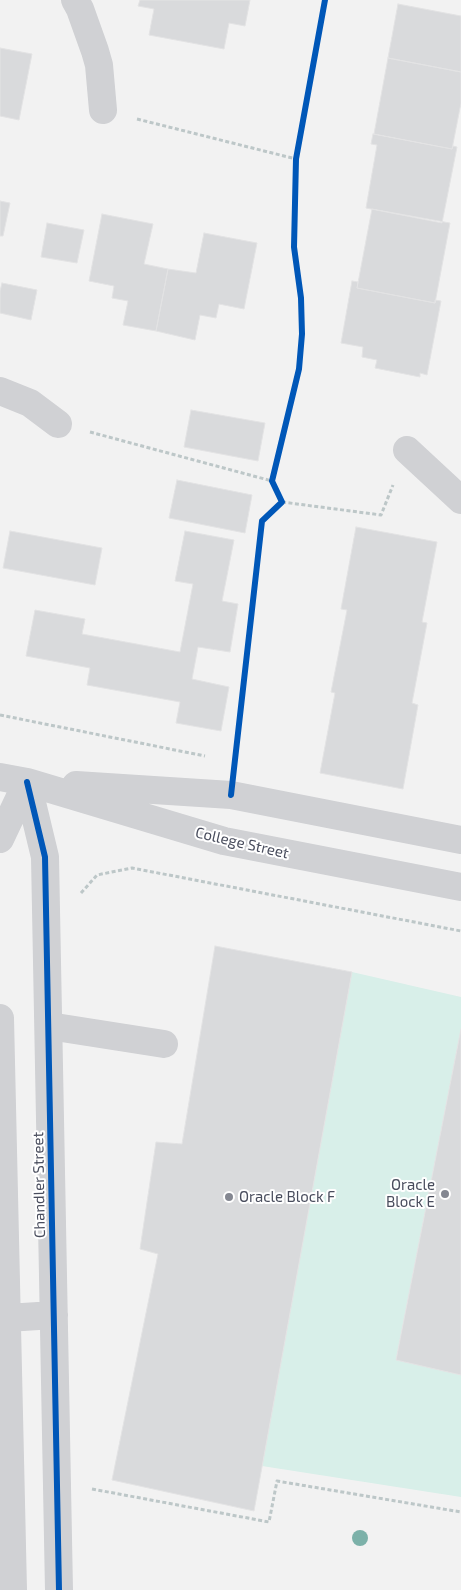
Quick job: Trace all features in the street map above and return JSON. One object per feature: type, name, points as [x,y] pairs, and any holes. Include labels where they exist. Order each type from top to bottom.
[{"type":"street","points":[[74,0],[80,9],[99,66],[103,110]]},
{"type":"street","points":[[0,391],[30,403],[58,424]]},
{"type":"street","points":[[406,450],[461,500]]},
{"type":"street","name":"College Street","points":[[0,777],[27,782],[224,841],[461,887]]},
{"type":"street","points":[[0,838],[27,782]]},
{"type":"street","name":"College Street","points":[[27,782],[231,795],[461,840]]},
{"type":"street","name":"Chandler Street","points":[[27,782],[46,857],[59,1590]]},
{"type":"street","points":[[0,1018],[13,1590]]},
{"type":"street","points":[[49,1026],[164,1044]]},
{"type":"street","points":[[7,1318],[54,1315]]},
{"type":"path","points":[[103,110],[296,159]]},
{"type":"path","points":[[296,169],[297,150]]},
{"type":"path","points":[[58,424],[272,481]]},
{"type":"path","points":[[274,471],[272,481],[275,488]]},
{"type":"path","points":[[279,495],[282,502]]},
{"type":"path","points":[[276,508],[282,502]]},
{"type":"path","points":[[282,502],[381,515]]},
{"type":"path","points":[[80,893],[97,875],[132,868],[461,931]]},
{"type":"path","points":[[91,1489],[269,1522],[277,1481],[461,1512]]},
{"type":"green space","points":[[352,972],[461,997],[461,1029],[396,1359],[461,1375],[461,1497],[262,1466]]},
{"type":"building","points":[[140,0],[250,0],[245,26],[229,23],[224,49],[149,35],[154,9],[138,6]]},
{"type":"building","points":[[398,4],[461,16],[461,72],[388,58]]},
{"type":"building","points":[[0,48],[32,54],[19,120],[0,116]]},
{"type":"building","points":[[388,58],[461,72],[461,103],[452,149],[374,134]]},
{"type":"building","points":[[373,134],[452,149],[453,146],[457,147],[442,223],[366,208],[377,145],[371,144]]},
{"type":"building","points":[[0,201],[10,203],[3,236],[0,236]]},
{"type":"building","points":[[372,209],[450,223],[435,303],[357,288]]},
{"type":"building","points":[[102,214],[153,224],[144,264],[168,269],[156,331],[123,325],[128,301],[112,298],[114,286],[89,281]]},
{"type":"building","points":[[47,223],[84,230],[77,263],[41,257]]},
{"type":"building","points":[[204,233],[257,243],[244,309],[219,304],[216,318],[200,315],[195,340],[156,331],[168,269],[196,273]]},
{"type":"building","points":[[352,281],[358,282],[357,288],[435,303],[435,300],[441,301],[427,375],[420,373],[420,377],[375,368],[377,360],[362,357],[363,347],[341,343]]},
{"type":"building","points":[[2,283],[37,290],[31,320],[0,313]]},
{"type":"building","points":[[191,410],[265,423],[258,461],[184,447]]},
{"type":"building","points":[[177,480],[252,495],[245,533],[169,518]]},
{"type":"building","points":[[356,527],[437,542],[422,622],[427,623],[412,703],[418,705],[403,789],[320,773],[335,693],[331,692],[347,610],[341,609]]},
{"type":"building","points":[[10,531],[102,548],[95,585],[3,568]]},
{"type":"building","points":[[185,531],[234,540],[222,601],[238,604],[230,652],[198,647],[192,679],[229,687],[221,731],[176,723],[180,702],[87,685],[90,668],[26,656],[35,610],[85,619],[82,634],[180,652],[193,584],[175,581]]},
{"type":"building","name":"Oracle Block F","points":[[215,946],[352,972],[254,1511],[112,1480],[158,1254],[140,1249],[156,1142],[182,1144]]},
{"type":"building","name":"Oracle Block E","points":[[461,1029],[461,1375],[396,1360]]},
{"type":"cycle path","points":[[231,795],[262,521],[282,502],[272,481],[299,369],[302,334],[301,298],[294,247],[296,159],[325,0]]},
{"type":"cycle path","points":[[27,782],[45,857],[59,1590]]},
{"type":"place","name":"Oracle Block E","points":[[445,1194]]},
{"type":"place","name":"Oracle Block F","points":[[229,1197]]}]
